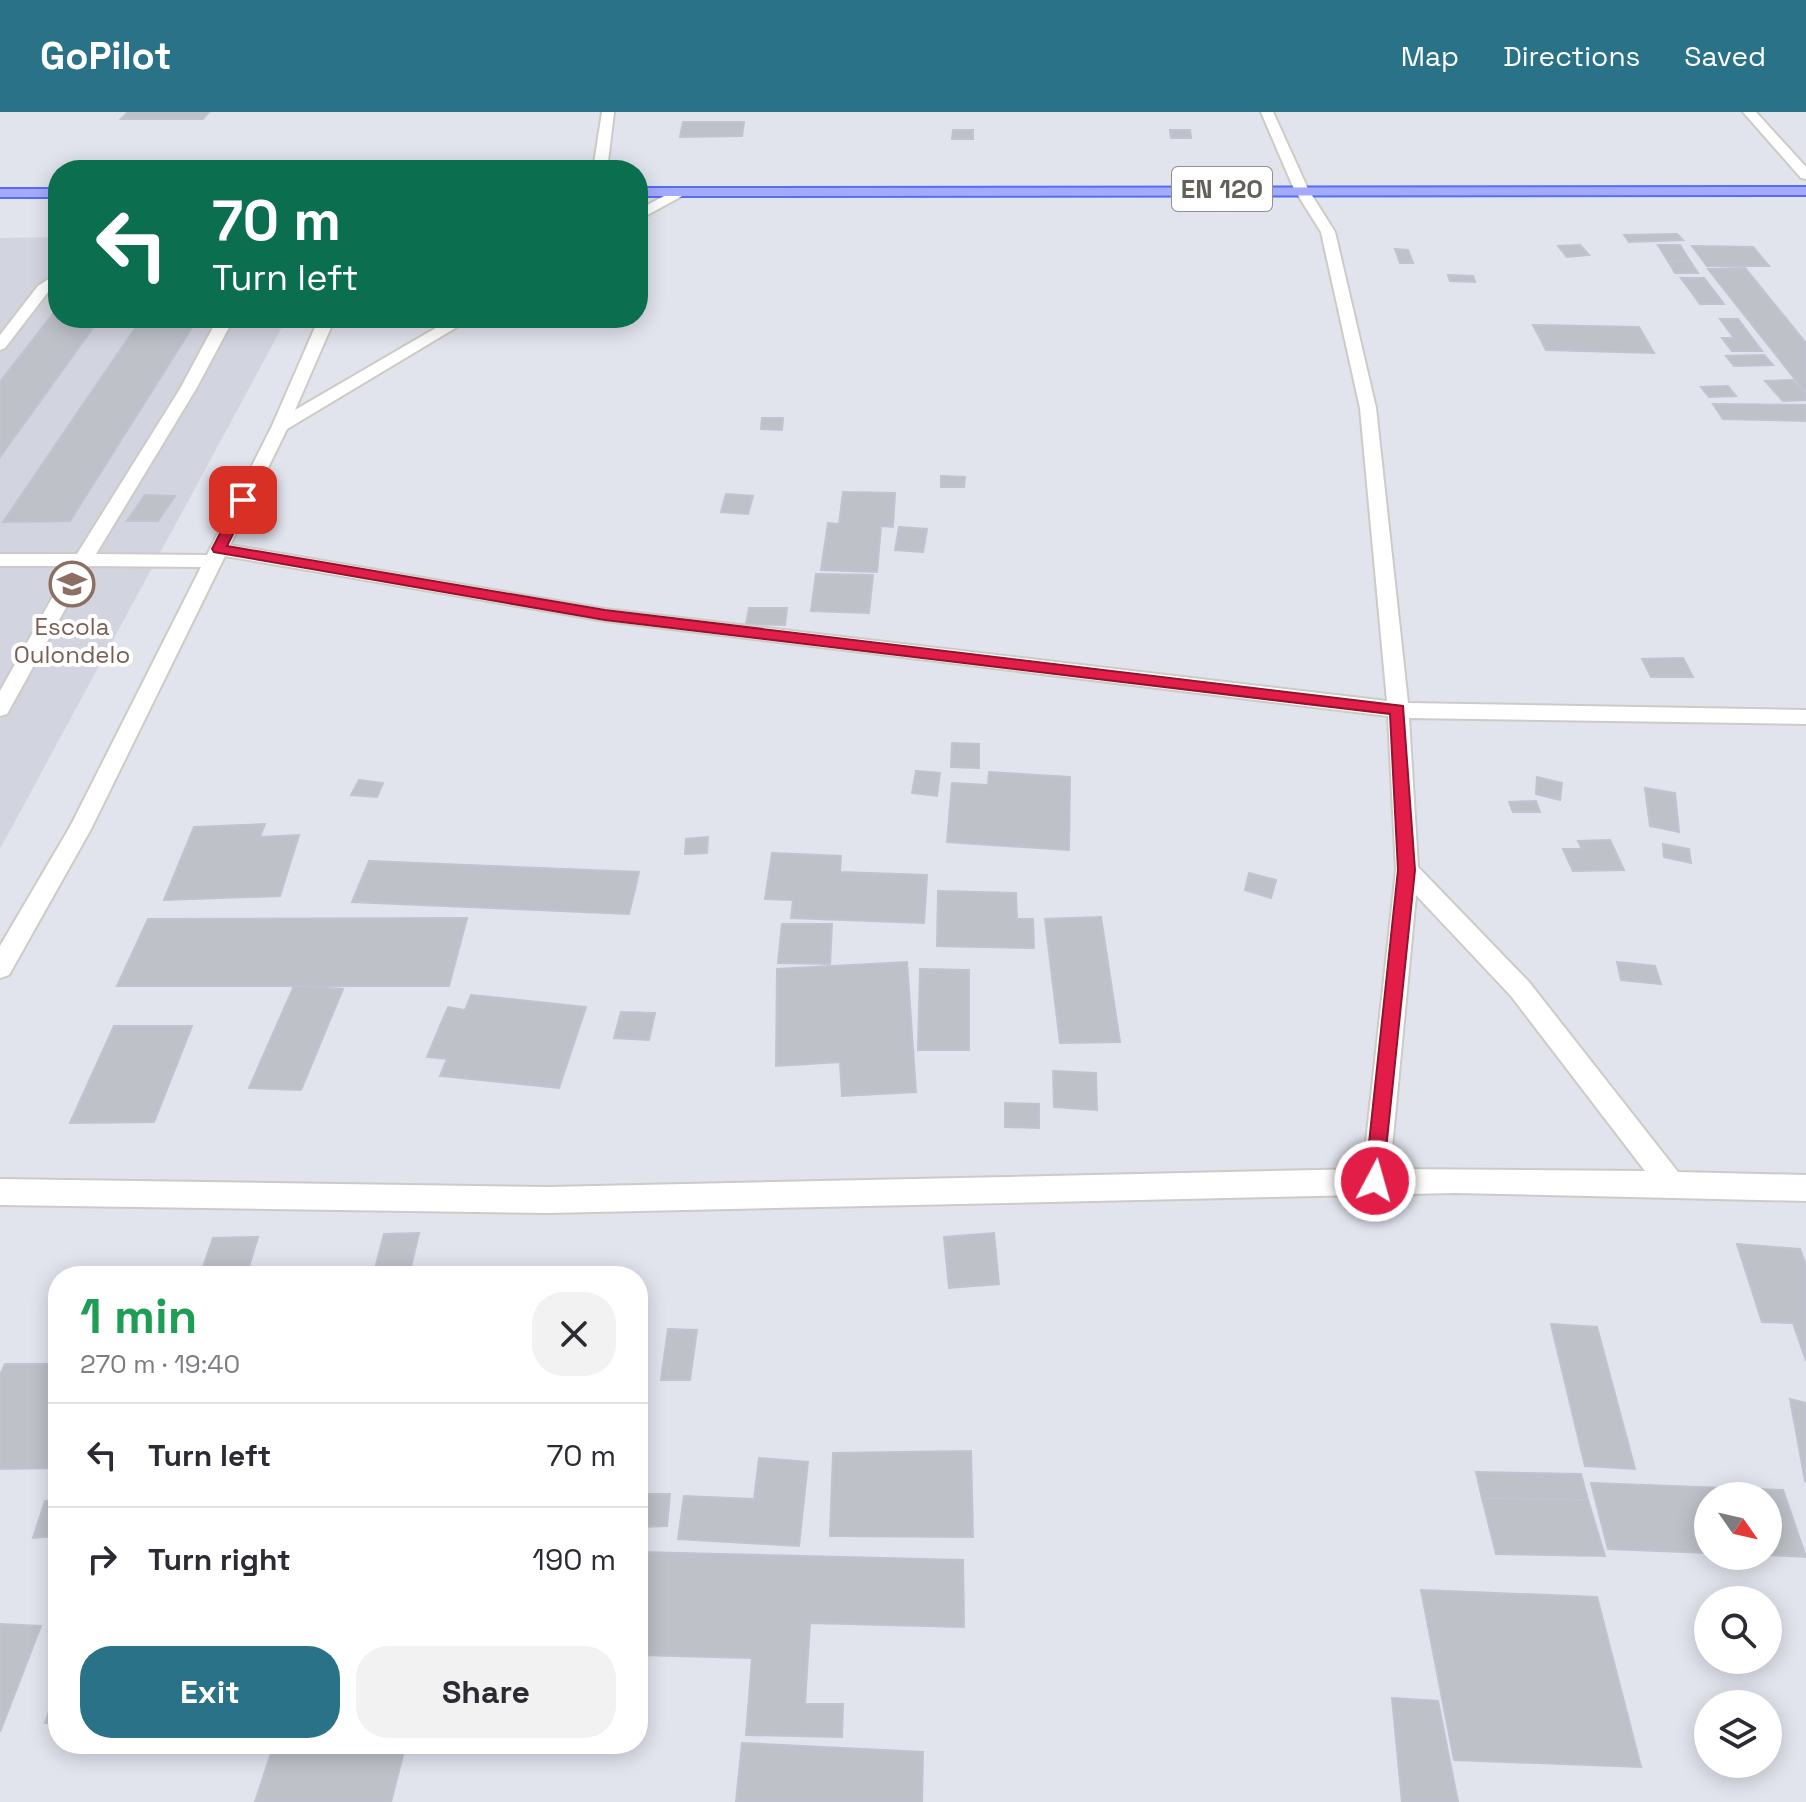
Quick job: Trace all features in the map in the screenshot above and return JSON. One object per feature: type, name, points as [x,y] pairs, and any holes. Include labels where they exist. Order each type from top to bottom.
[{"type":"main road","name":"EN 120","points":[[648,192],[1301,189],[1806,191]]},
{"type":"main road","points":[[0,193],[48,193]]},
{"type":"street","points":[[601,160],[608,112]]},
{"type":"street","points":[[1267,112],[1301,189],[1328,232],[1368,408],[1398,710],[1407,870],[1375,1181]]},
{"type":"street","points":[[1749,112],[1806,175]]},
{"type":"street","points":[[648,210],[679,192]]},
{"type":"street","points":[[0,345],[48,285]]},
{"type":"street","points":[[0,709],[83,560],[188,389],[221,328]]},
{"type":"street","points":[[0,968],[80,829],[280,426],[323,328]]},
{"type":"street","points":[[280,426],[447,328]]},
{"type":"street","points":[[0,560],[216,555],[605,615],[1398,710],[1806,717]]},
{"type":"street","points":[[1407,870],[1520,989],[1671,1184]]},
{"type":"street","points":[[0,1192],[549,1200],[1375,1181],[1806,1188]]},
{"type":"shaded area","name":"Escola Oulondelo","points":[[48,237],[48,328],[282,328],[0,849],[0,238]]},
{"type":"building","points":[[128,112],[209,112],[203,119],[121,119]]},
{"type":"building","points":[[683,122],[744,122],[742,136],[680,137]]},
{"type":"building","points":[[953,130],[973,130],[973,139],[952,139]]},
{"type":"building","points":[[1170,130],[1190,130],[1191,138],[1171,138]]},
{"type":"building","points":[[1677,234],[1683,240],[1629,242],[1624,235]]},
{"type":"building","points":[[1580,245],[1589,255],[1567,257],[1558,246]]},
{"type":"building","points":[[1658,245],[1680,245],[1690,261],[1668,261]]},
{"type":"building","points":[[1692,246],[1753,247],[1769,266],[1707,266]]},
{"type":"building","points":[[1395,249],[1408,250],[1413,263],[1400,263]]},
{"type":"building","points":[[1668,261],[1690,261],[1698,273],[1675,273]]},
{"type":"building","points":[[1745,268],[1806,343],[1806,393],[1708,269]]},
{"type":"building","points":[[1448,275],[1473,276],[1475,282],[1450,281]]},
{"type":"building","points":[[1681,278],[1704,278],[1724,304],[1700,304]]},
{"type":"building","points":[[1720,319],[1738,319],[1762,351],[1732,351],[1722,338],[1734,338]]},
{"type":"building","points":[[48,320],[48,328],[93,328],[0,457],[0,382]]},
{"type":"building","points":[[1533,325],[1639,327],[1654,353],[1546,350]]},
{"type":"building","points":[[135,328],[192,328],[70,521],[3,522]]},
{"type":"building","points":[[1764,355],[1773,365],[1734,366],[1726,356]]},
{"type":"building","points":[[1793,380],[1806,395],[1806,400],[1783,401],[1765,381]]},
{"type":"building","points":[[1728,386],[1736,396],[1709,397],[1701,387]]},
{"type":"building","points":[[1713,404],[1806,405],[1806,421],[1723,419]]},
{"type":"building","points":[[762,418],[783,418],[782,430],[761,429]]},
{"type":"building","points":[[941,476],[965,477],[964,487],[941,487]]},
{"type":"building","points":[[843,492],[895,493],[893,527],[881,526],[877,572],[821,570],[828,523],[839,524]]},
{"type":"building","points":[[726,494],[753,496],[748,514],[721,512]]},
{"type":"building","points":[[145,495],[175,496],[158,521],[127,521]]},
{"type":"building","points":[[899,527],[927,529],[923,552],[895,550]]},
{"type":"building","points":[[816,574],[873,575],[869,613],[811,611]]},
{"type":"building","points":[[749,608],[787,608],[785,625],[746,624]]},
{"type":"building","points":[[1683,658],[1693,677],[1651,677],[1642,659]]},
{"type":"building","points":[[952,743],[979,744],[979,768],[951,767]]},
{"type":"building","points":[[916,771],[940,773],[937,796],[912,793]]},
{"type":"building","points":[[989,772],[1070,777],[1069,850],[947,842],[952,783],[988,785]]},
{"type":"building","points":[[1537,777],[1562,783],[1560,800],[1536,794]]},
{"type":"building","points":[[359,780],[383,783],[377,797],[351,795]]},
{"type":"building","points":[[1645,788],[1675,793],[1679,832],[1650,826]]},
{"type":"building","points":[[1536,801],[1540,812],[1513,812],[1509,802]]},
{"type":"building","points":[[265,824],[260,837],[299,835],[280,896],[164,900],[194,827]]},
{"type":"building","points":[[708,837],[707,853],[685,854],[686,839]]},
{"type":"building","points":[[1610,840],[1624,870],[1573,871],[1563,849],[1582,849],[1578,841]]},
{"type":"building","points":[[1663,844],[1689,849],[1691,863],[1664,857]]},
{"type":"building","points":[[772,853],[841,856],[840,872],[927,875],[924,923],[791,918],[793,900],[765,899]]},
{"type":"building","points":[[369,861],[639,872],[629,914],[352,902]]},
{"type":"building","points":[[1249,873],[1276,880],[1271,898],[1245,890]]},
{"type":"building","points":[[938,891],[1016,893],[1017,919],[1033,919],[1034,948],[937,946]]},
{"type":"building","points":[[1101,917],[1120,1042],[1060,1043],[1045,919]]},
{"type":"building","points":[[467,918],[449,986],[117,986],[148,919]]},
{"type":"building","points":[[782,924],[832,924],[830,964],[778,963]]},
{"type":"building","points":[[907,962],[916,1092],[842,1096],[840,1062],[776,1066],[777,969]]},
{"type":"building","points":[[1617,962],[1655,966],[1661,984],[1621,980]]},
{"type":"building","points":[[920,969],[969,970],[969,1050],[918,1050]]},
{"type":"building","points":[[294,986],[343,989],[301,1090],[249,1088]]},
{"type":"building","points":[[471,995],[586,1007],[559,1088],[440,1076],[447,1059],[427,1057],[448,1007],[465,1010]]},
{"type":"building","points":[[621,1012],[655,1013],[649,1040],[614,1038]]},
{"type":"building","points":[[114,1026],[192,1026],[154,1122],[70,1123]]},
{"type":"building","points":[[1053,1071],[1096,1073],[1097,1110],[1054,1107]]},
{"type":"building","points":[[1005,1103],[1039,1104],[1039,1128],[1005,1127]]},
{"type":"building","points":[[419,1233],[411,1266],[376,1266],[384,1234]]},
{"type":"building","points":[[994,1233],[999,1284],[949,1288],[944,1237]]},
{"type":"building","points":[[258,1237],[249,1266],[203,1266],[213,1238]]},
{"type":"building","points":[[1737,1244],[1800,1249],[1806,1265],[1806,1361],[1793,1323],[1762,1322]]},
{"type":"building","points":[[1551,1324],[1597,1327],[1635,1469],[1585,1466]]},
{"type":"building","points":[[668,1329],[697,1330],[690,1380],[661,1380]]},
{"type":"building","points":[[5,1364],[48,1364],[48,1468],[0,1469],[0,1375]]},
{"type":"building","points":[[1790,1399],[1806,1403],[1806,1482],[1805,1481]]},
{"type":"building","points":[[971,1451],[973,1537],[830,1536],[833,1453]]},
{"type":"building","points":[[759,1458],[808,1462],[799,1546],[678,1539],[684,1496],[754,1499]]},
{"type":"building","points":[[1476,1472],[1581,1474],[1588,1500],[1482,1498]]},
{"type":"building","points":[[1591,1483],[1694,1487],[1694,1552],[1608,1549]]},
{"type":"building","points":[[1782,1490],[1783,1490],[1806,1557],[1782,1556]]},
{"type":"building","points":[[648,1494],[670,1494],[667,1526],[648,1527]]},
{"type":"building","points":[[1482,1498],[1588,1500],[1605,1556],[1496,1554]]},
{"type":"building","points":[[45,1501],[48,1501],[48,1537],[33,1538]]},
{"type":"building","points":[[648,1552],[963,1560],[964,1627],[810,1623],[805,1704],[843,1704],[842,1737],[746,1735],[752,1658],[648,1655]]},
{"type":"building","points":[[1421,1590],[1597,1597],[1641,1767],[1454,1760]]},
{"type":"building","points":[[0,1624],[41,1626],[0,1732]]},
{"type":"building","points":[[1392,1698],[1438,1701],[1458,1802],[1402,1802]]},
{"type":"building","points":[[742,1743],[923,1752],[922,1802],[736,1802]]},
{"type":"building","points":[[271,1754],[403,1754],[391,1802],[255,1802]]},
{"type":"place","name":"Escola Oulondelo","points":[[72,584]]},
{"type":"route","points":[[243,500],[219,549],[605,615],[1398,710],[1407,870],[1375,1181]]}]
